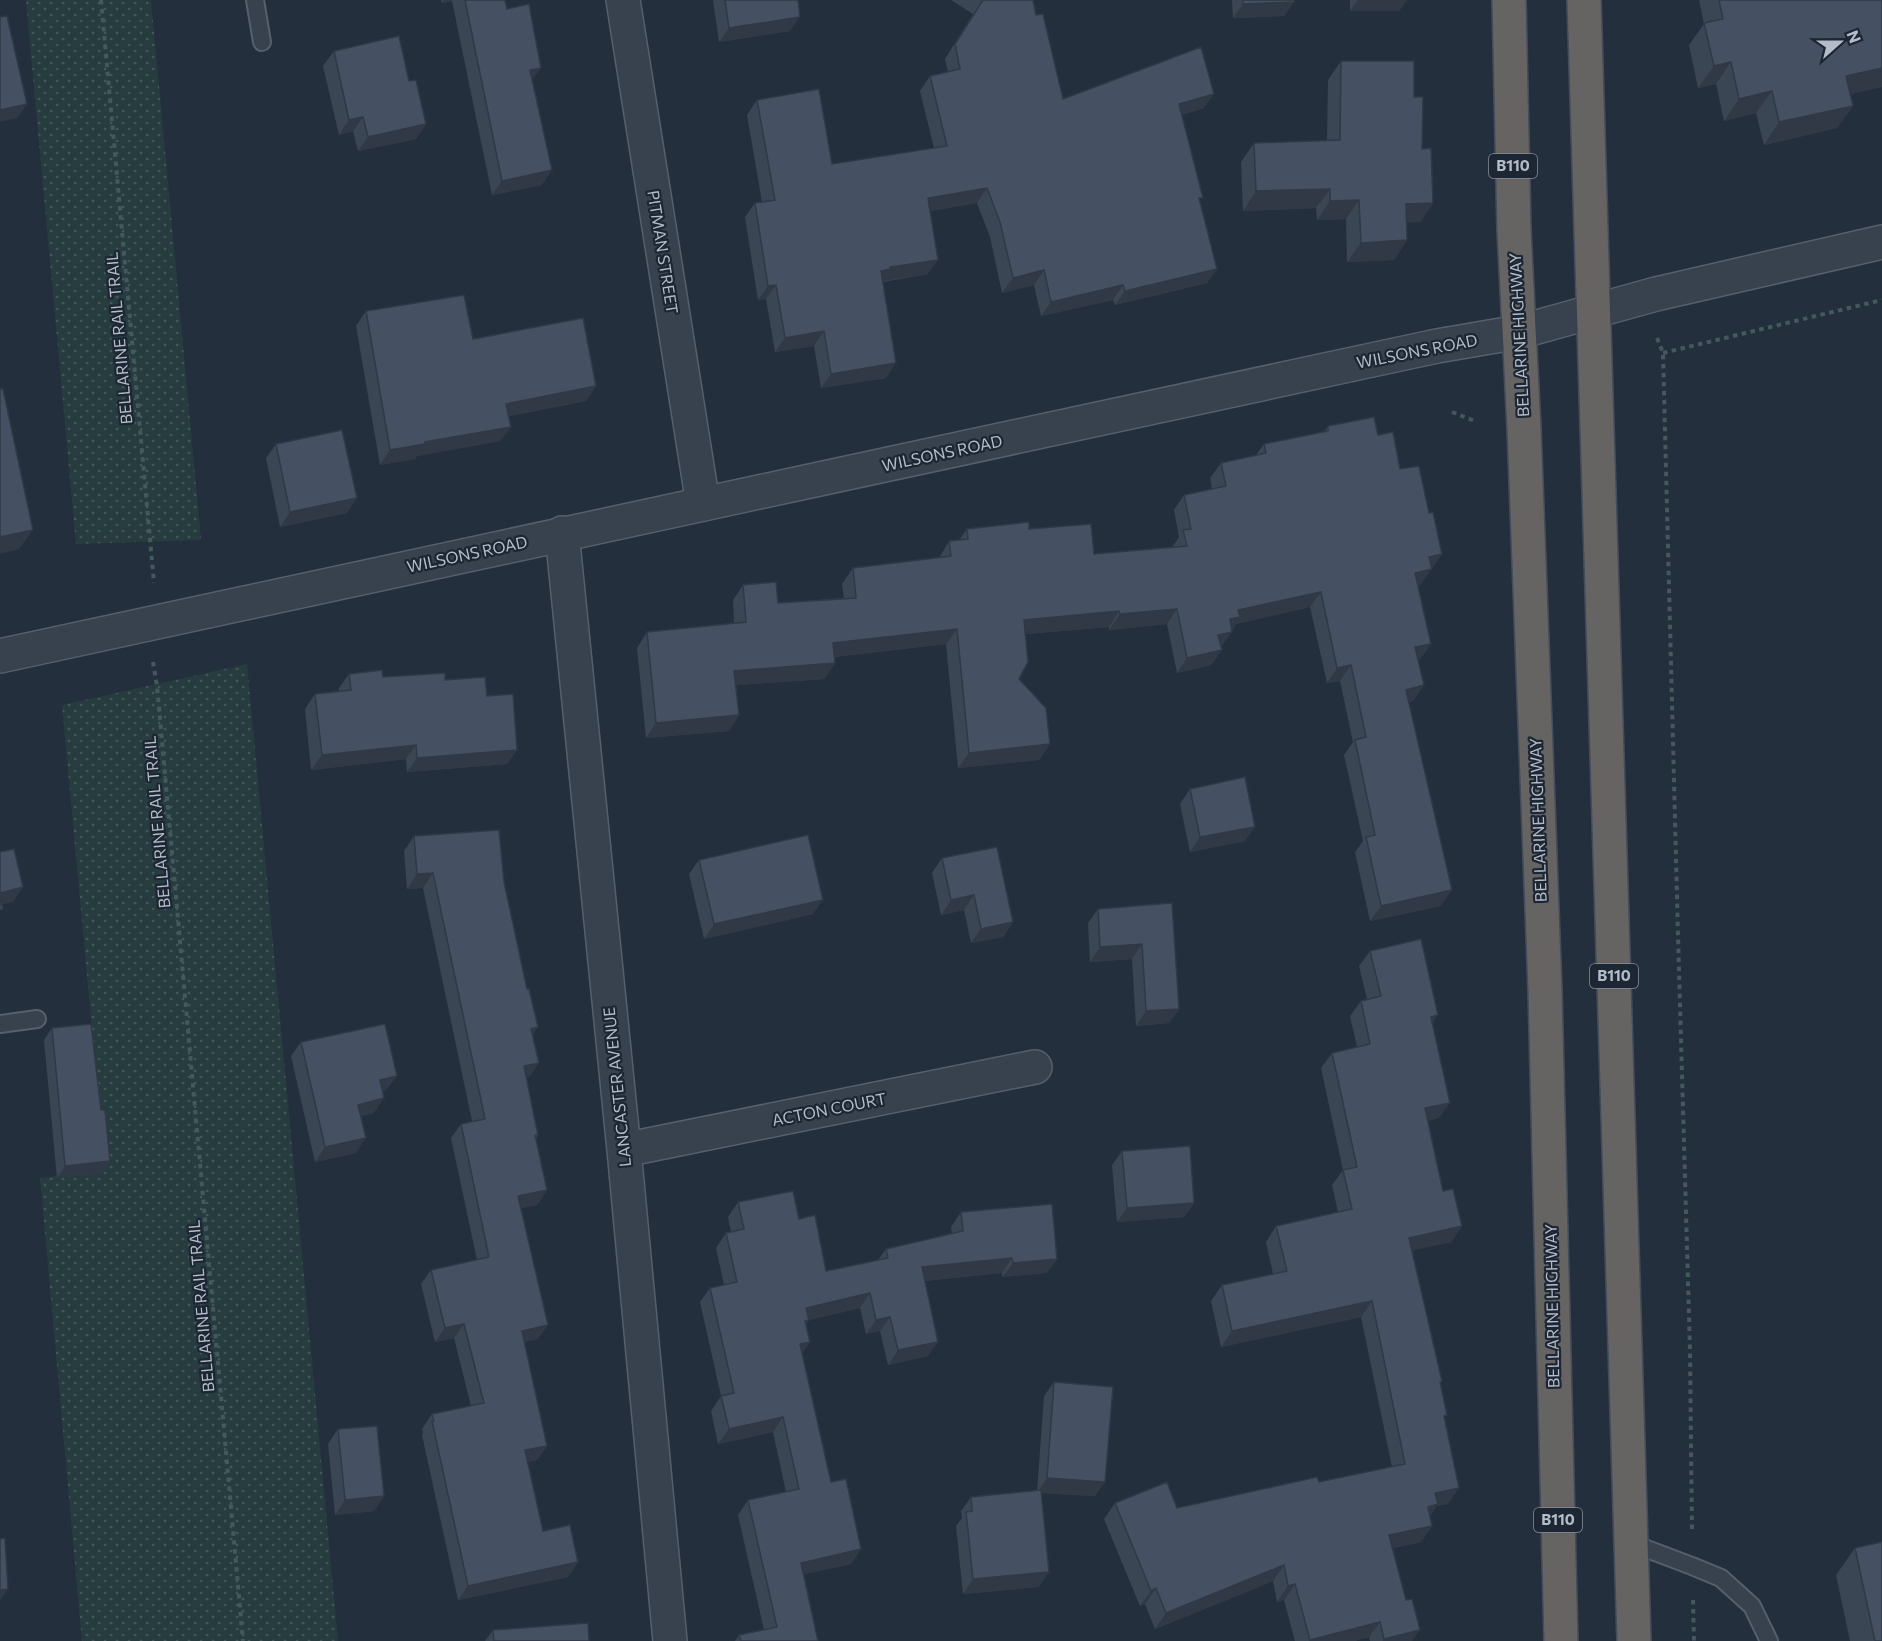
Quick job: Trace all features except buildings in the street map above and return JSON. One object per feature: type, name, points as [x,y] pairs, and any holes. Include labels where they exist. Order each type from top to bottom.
[{"type":"highway","name":"BELLARINE HIGHWAY","points":[[1509,0],[1514,230],[1545,990],[1561,1641]]},
{"type":"highway","name":"B110","points":[[1584,0],[1634,1641]]},
{"type":"street","name":"PITMAN STREET","points":[[622,0],[703,504]]},
{"type":"street","name":"WILSONS ROAD","points":[[0,656],[561,533],[1437,346],[1519,332],[1664,292],[1882,242]]},
{"type":"street","name":"LANCASTER AVENUE","points":[[561,533],[624,1150],[670,1641]]},
{"type":"street","name":"ACTON COURT","points":[[624,1150],[1035,1068]]},
{"type":"lane","points":[[255,0],[262,42]]},
{"type":"lane","points":[[0,1024],[37,1019]]},
{"type":"lane","points":[[1631,1543],[1721,1578],[1752,1606],[1769,1641]]},
{"type":"path","name":"BELLARINE RAIL TRAIL","points":[[101,0],[154,579],[153,659],[243,1641]]},
{"type":"path","points":[[1663,352],[1882,300]]},
{"type":"path","points":[[1657,338],[1663,352],[1690,1351],[1694,1641]]},
{"type":"path","points":[[1452,412],[1476,421]]},
{"type":"green space","points":[[26,0],[151,0],[201,540],[76,544]]},
{"type":"green space","points":[[247,664],[338,1641],[82,1641],[40,1178],[105,1170],[62,705]]}]
